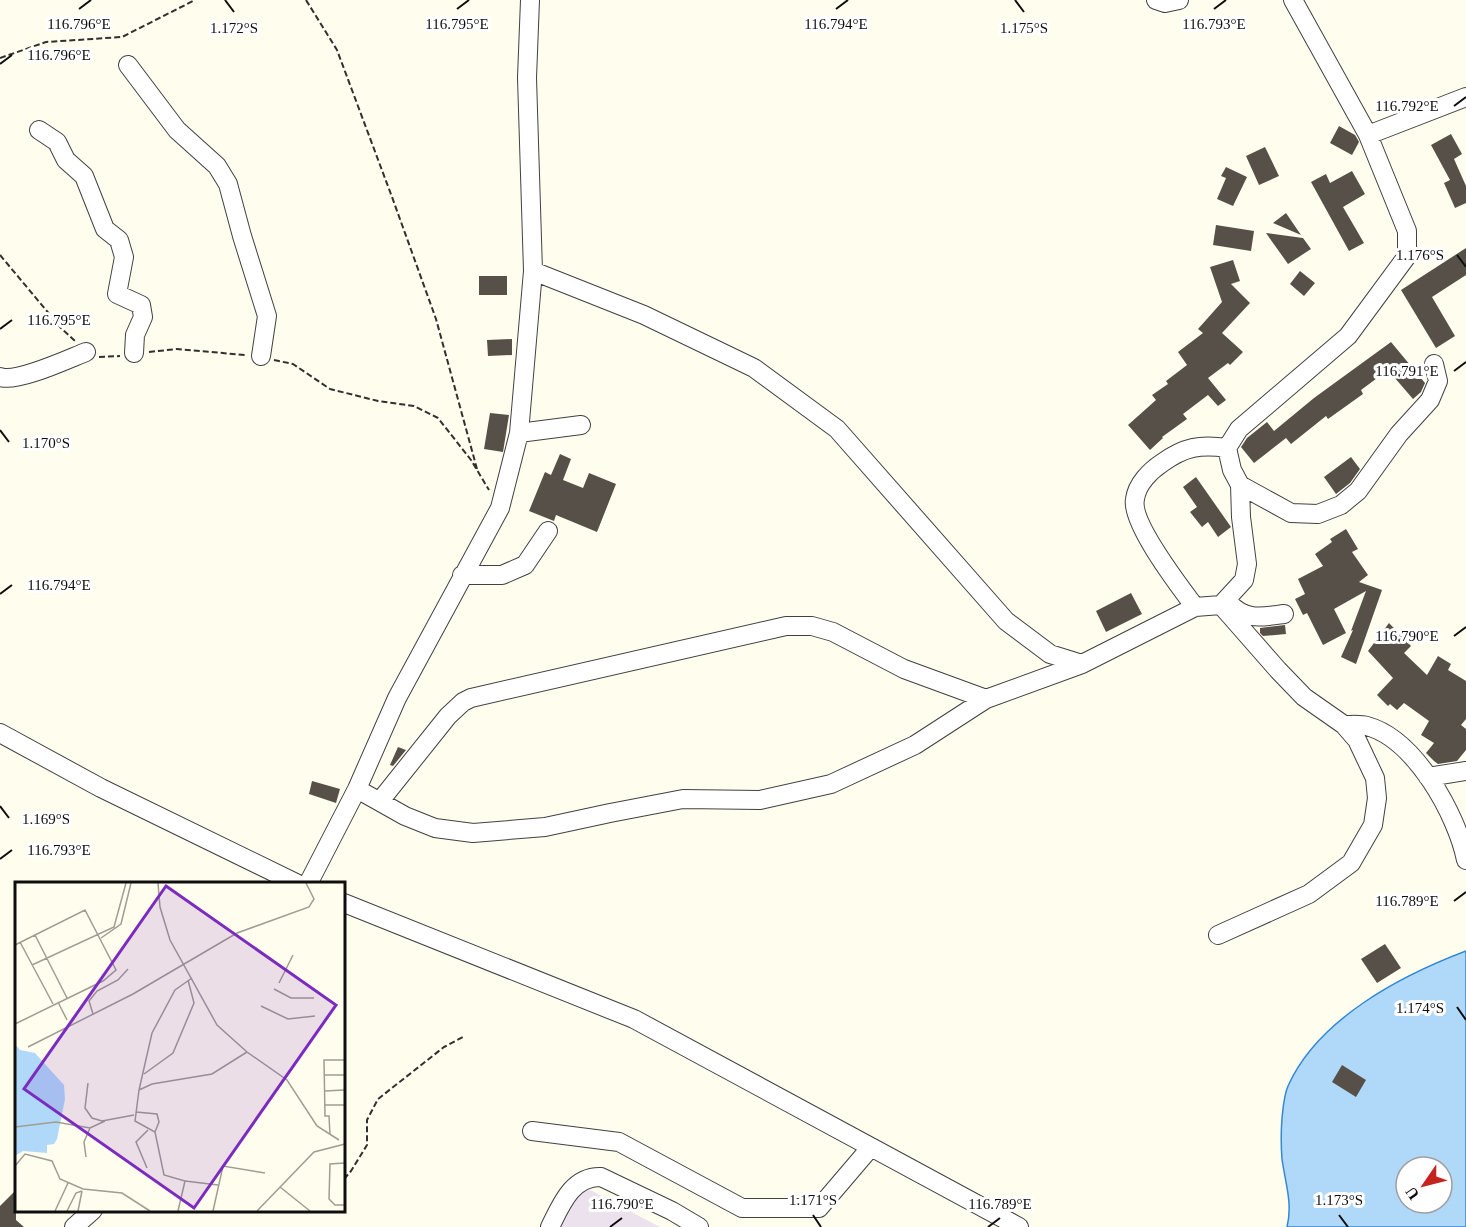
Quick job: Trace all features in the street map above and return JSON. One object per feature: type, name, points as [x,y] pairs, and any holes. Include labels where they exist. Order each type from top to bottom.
[{"type":"street","points":[[309,882],[357,789],[397,698],[500,508],[519,433],[533,271],[527,78],[530,0]]},
{"type":"street","points":[[1156,0],[1165,3],[1179,0]]},
{"type":"street","points":[[357,789],[405,816],[435,828],[473,833],[545,827],[683,800],[760,800],[831,784],[915,745],[986,699],[1082,664],[1195,607],[1223,602],[1244,580],[1247,564],[1241,517],[1240,485],[1232,470],[1227,448],[1239,429],[1348,336],[1407,256],[1407,231],[1368,135],[1293,0]]},
{"type":"street","points":[[128,65],[177,130],[217,166],[228,184],[267,316],[261,357]]},
{"type":"street","points":[[1368,135],[1466,97]]},
{"type":"street","points":[[39,130],[57,142],[66,160],[84,176],[105,229],[119,240],[124,257],[117,294],[141,305],[143,317],[135,335],[134,353]]},
{"type":"street","points":[[533,271],[644,315],[754,368],[837,429],[917,517],[1006,621],[1050,654],[1082,664]]},
{"type":"street","points":[[0,377],[7,380],[21,376],[87,352]]},
{"type":"street","points":[[1240,485],[1291,513],[1318,514],[1341,505],[1358,491],[1399,434],[1430,400],[1438,381],[1434,364]]},
{"type":"street","points":[[519,433],[581,425]]},
{"type":"street","points":[[1195,607],[1142,528],[1134,501],[1139,486],[1168,458],[1187,449],[1205,445],[1227,448]]},
{"type":"street","points":[[462,575],[502,575],[525,565],[548,531]]},
{"type":"street","points":[[1223,602],[1253,618],[1284,614]]},
{"type":"street","points":[[1218,935],[1309,894],[1351,863],[1373,825],[1377,798],[1375,778],[1357,740],[1344,724],[1304,697],[1278,670],[1223,602]]},
{"type":"street","points":[[380,801],[448,716],[471,698],[786,626],[812,626],[833,632],[904,669],[986,699]]},
{"type":"street","points":[[1344,724],[1367,726],[1387,735],[1407,751],[1428,777],[1458,830],[1466,860]]},
{"type":"street","points":[[0,733],[101,788],[294,882]]},
{"type":"street","points":[[1428,777],[1466,771]]},
{"type":"street","points":[[345,903],[634,1019],[1019,1227]]},
{"type":"street","points":[[532,1131],[619,1142],[742,1208],[819,1208],[871,1147]]},
{"type":"street","points":[[550,1227],[569,1192],[583,1180],[593,1177],[601,1177],[610,1181],[672,1211],[699,1227]]},
{"type":"street","points":[[74,1227],[91,1212]]},
{"type":"path","points":[[0,58],[46,42],[122,37],[195,0]]},
{"type":"path","points":[[306,0],[336,50],[396,208],[436,319],[478,472]]},
{"type":"path","points":[[0,255],[61,328],[87,352],[102,358],[177,349],[261,357],[293,364],[330,389],[378,401],[414,406],[438,418],[478,472],[500,508]]},
{"type":"path","points":[[345,1178],[367,1145],[367,1120],[378,1099],[444,1047],[463,1037]]},
{"type":"shaded area","points":[[579,1184],[660,1227],[556,1227]]},
{"type":"water","points":[[1466,951],[1466,1227],[1287,1227],[1289,1201],[1281,1138],[1284,1102],[1288,1086],[1302,1062],[1319,1040],[1340,1020],[1363,1003],[1415,973]]},
{"type":"building","points":[[1339,126],[1355,135],[1359,142],[1352,155],[1330,143]]},
{"type":"building","points":[[1451,134],[1462,154],[1454,159],[1466,186],[1466,203],[1455,208],[1444,183],[1450,180],[1431,145]]},
{"type":"building","points":[[1265,147],[1279,176],[1259,185],[1246,156]]},
{"type":"building","points":[[1226,167],[1247,177],[1233,206],[1217,199],[1226,178],[1221,176]]},
{"type":"building","points":[[1352,171],[1365,194],[1343,207],[1364,243],[1349,251],[1311,182],[1326,174],[1330,183]]},
{"type":"building","points":[[1286,213],[1301,235],[1273,223]]},
{"type":"building","points":[[1216,225],[1254,231],[1251,251],[1213,245]]},
{"type":"building","points":[[1266,233],[1303,238],[1311,249],[1288,264]]},
{"type":"building","points":[[1466,248],[1466,275],[1432,297],[1455,336],[1436,348],[1401,290]]},
{"type":"building","points":[[1233,260],[1240,281],[1231,284],[1250,303],[1222,333],[1243,352],[1230,365],[1228,363],[1208,378],[1226,400],[1218,406],[1208,395],[1183,414],[1187,419],[1162,437],[1150,450],[1128,425],[1156,400],[1152,395],[1168,384],[1166,381],[1187,365],[1178,352],[1203,333],[1198,329],[1222,302],[1210,267]]},
{"type":"building","points":[[1300,271],[1315,283],[1304,296],[1290,284]]},
{"type":"building","points":[[479,276],[507,276],[507,295],[479,295]]},
{"type":"building","points":[[512,339],[512,355],[488,356],[487,340]]},
{"type":"building","points":[[1391,342],[1425,383],[1421,392],[1413,399],[1388,370],[1361,390],[1363,394],[1328,419],[1326,416],[1291,444],[1286,438],[1254,463],[1241,447],[1247,438],[1267,422],[1274,431],[1314,398]]},
{"type":"building","points":[[490,413],[509,415],[503,452],[484,449]]},
{"type":"building","points":[[560,454],[571,459],[563,480],[583,488],[589,473],[616,484],[597,532],[556,515],[554,521],[529,511],[545,472],[551,475]]},
{"type":"building","points":[[1351,457],[1360,469],[1350,483],[1336,494],[1324,477]]},
{"type":"building","points":[[1196,477],[1231,527],[1218,537],[1208,522],[1202,527],[1190,512],[1197,507],[1183,487]]},
{"type":"building","points":[[1346,529],[1358,549],[1352,552],[1368,575],[1359,582],[1382,590],[1356,664],[1341,657],[1366,591],[1334,609],[1346,633],[1323,645],[1307,613],[1303,615],[1295,599],[1305,594],[1298,579],[1323,566],[1315,554],[1332,542],[1330,539]]},
{"type":"building","points":[[1131,593],[1142,614],[1106,632],[1096,611]]},
{"type":"building","points":[[1389,623],[1411,646],[1404,653],[1427,675],[1438,656],[1451,664],[1448,670],[1466,681],[1466,719],[1461,725],[1466,729],[1466,750],[1457,761],[1438,764],[1434,761],[1426,753],[1434,743],[1421,735],[1429,721],[1404,703],[1397,710],[1390,704],[1388,706],[1377,695],[1393,678],[1368,651]]},
{"type":"building","points":[[1285,625],[1286,634],[1263,636],[1260,633],[1260,628]]},
{"type":"building","points":[[398,747],[406,750],[393,766],[390,765]]},
{"type":"building","points":[[312,781],[340,789],[336,803],[309,794]]},
{"type":"building","points":[[1385,944],[1401,968],[1377,983],[1361,959]]},
{"type":"building","points":[[1342,1065],[1366,1080],[1356,1097],[1332,1082]]},
{"type":"building","points":[[15,1191],[16,1220],[24,1227],[0,1227],[0,1206]]}]
